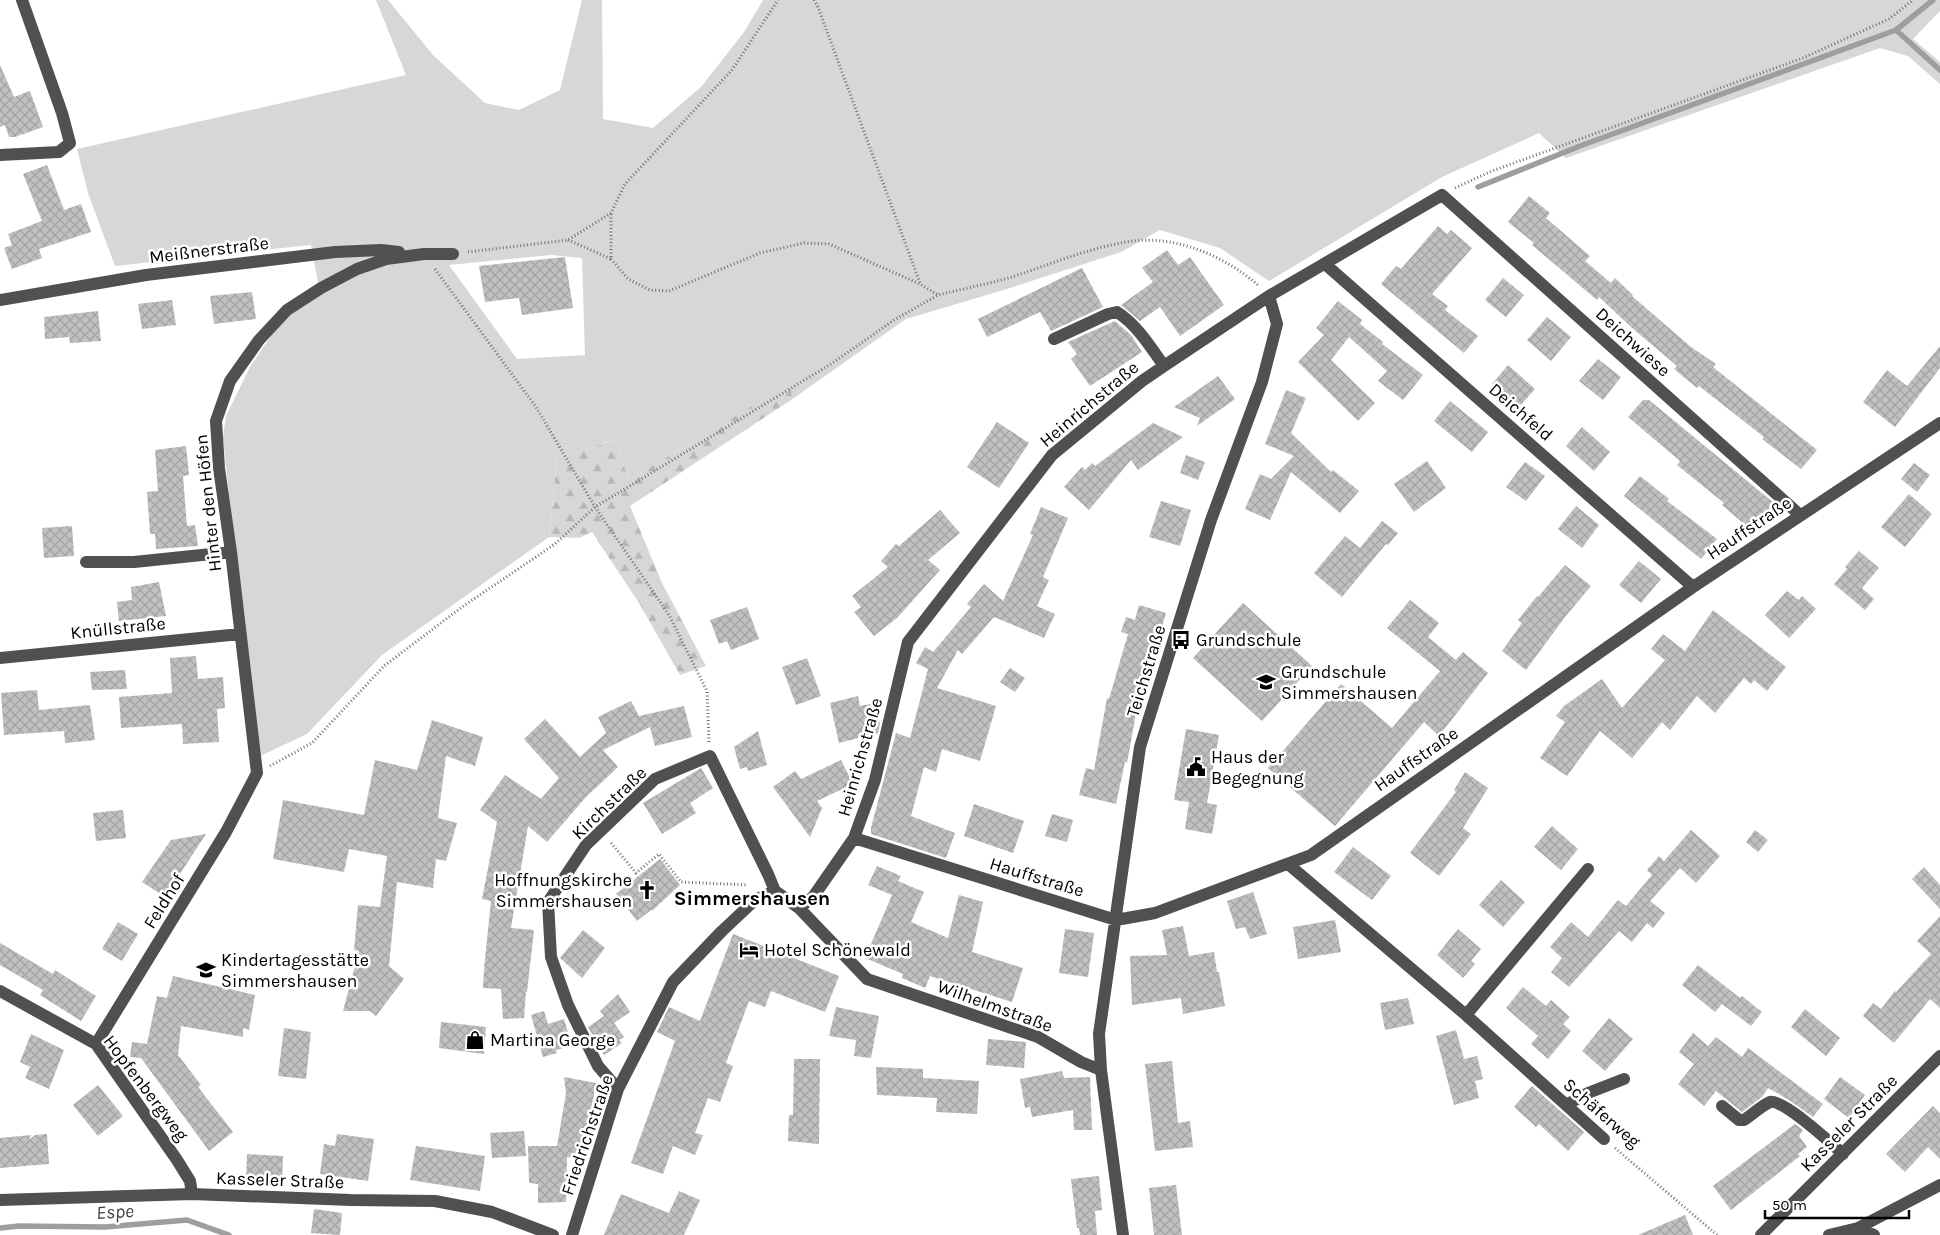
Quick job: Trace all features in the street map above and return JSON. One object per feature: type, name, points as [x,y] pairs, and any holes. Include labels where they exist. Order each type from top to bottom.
[{"type":"street","points":[[0,155],[59,152],[70,143],[62,113],[22,0]]},
{"type":"street","name":"Heinrichstraße","points":[[854,838],[875,780],[908,642],[1052,455],[1142,381],[1164,366],[1270,296],[1442,194]]},
{"type":"street","name":"Deichwiese","points":[[1442,194],[1800,515]]},
{"type":"street","name":"Meißnerstraße","points":[[0,300],[146,275],[335,252],[381,250],[424,254]]},
{"type":"street","name":"Hinter den Höfen","points":[[257,773],[231,552],[219,468],[216,421],[230,382],[259,340],[287,310],[321,288],[358,269],[386,259],[424,254],[453,254]]},
{"type":"street","name":"Deichfeld","points":[[1325,264],[1693,587]]},
{"type":"street","name":"Teichstraße","points":[[1101,1070],[1099,1034],[1140,747],[1211,520],[1262,382],[1277,324],[1270,296]]},
{"type":"street","points":[[1054,339],[1108,314],[1117,312],[1126,318],[1138,331],[1164,366]]},
{"type":"street","name":"Hauffstraße","points":[[854,838],[1116,920],[1155,913],[1269,869],[1288,864],[1311,855],[1693,587],[1940,423]]},
{"type":"street","points":[[86,562],[134,562],[231,552]]},
{"type":"street","name":"Knüllstraße","points":[[0,658],[240,634]]},
{"type":"street","points":[[710,756],[772,886],[799,908],[813,897],[854,838]]},
{"type":"street","name":"Kirchstraße","points":[[618,1089],[598,1066],[568,1006],[551,957],[548,902],[586,845],[655,779],[710,756]]},
{"type":"street","name":"Feldhof","points":[[96,1044],[226,832],[257,773]]},
{"type":"street","name":"Schäferweg","points":[[1288,864],[1466,1015],[1604,1139]]},
{"type":"street","points":[[1466,1015],[1588,869]]},
{"type":"street","name":"Friedrichstraße","points":[[572,1235],[618,1089],[673,982],[722,931],[772,886]]},
{"type":"street","name":"Wilhelmstraße","points":[[799,908],[867,980],[1038,1038],[1081,1062],[1101,1070]]},
{"type":"street","name":"Hopfenbergweg","points":[[0,991],[96,1044],[177,1160],[190,1181],[192,1194]]},
{"type":"street","name":"Kasseler Straße","points":[[1762,1235],[1940,1056]]},
{"type":"street","points":[[1101,1070],[1122,1235]]},
{"type":"street","points":[[1566,1104],[1624,1079]]},
{"type":"street","points":[[1722,1106],[1739,1120],[1744,1120],[1771,1102],[1777,1102],[1795,1114],[1843,1154]]},
{"type":"street","points":[[1829,1235],[1858,1228],[1940,1186]]},
{"type":"street","name":"Kasseler Straße","points":[[0,1200],[192,1194],[351,1200],[435,1200],[492,1212],[553,1235]]},
{"type":"street","points":[[1858,1228],[1874,1235]]},
{"type":"path","points":[[611,259],[611,213],[625,184],[732,70],[778,0]]},
{"type":"path","points":[[814,0],[920,284]]},
{"type":"path","points":[[1442,194],[1492,171],[1803,58],[1889,20],[1913,0]]},
{"type":"path","points":[[453,254],[568,240],[611,213]]},
{"type":"path","points":[[568,240],[611,259],[628,279],[650,290],[669,291],[760,253],[804,243],[829,244],[920,284],[938,295]]},
{"type":"path","points":[[257,773],[312,743],[384,666],[462,607],[555,544],[595,507],[831,364],[894,320],[938,295],[1009,278],[1122,242],[1155,240],[1182,245],[1220,260],[1241,271],[1270,296]]},
{"type":"path","points":[[424,254],[536,407],[595,507],[669,615],[707,691],[710,756]]},
{"type":"path","points":[[601,831],[636,873],[659,854],[681,882],[772,886]]},
{"type":"path","name":"Schäferweg","points":[[1604,1139],[1717,1235]]},
{"type":"green space","points":[[376,0],[388,0],[433,55],[485,103],[519,110],[560,90],[582,0],[602,0],[603,119],[653,128],[701,87],[744,32],[763,0],[1940,0],[1940,11],[1913,39],[1940,62],[1940,84],[1908,56],[1880,48],[1566,158],[1539,133],[1442,177],[1269,281],[1220,248],[1160,230],[1121,252],[906,319],[791,400],[791,383],[629,480],[615,440],[557,459],[549,537],[382,655],[307,734],[256,758],[223,437],[226,416],[250,367],[283,318],[320,294],[311,245],[115,266],[88,193],[77,149],[406,75]],"holes":[[[551,255],[582,258],[585,355],[517,359],[449,265]]]},
{"type":"green space","points":[[792,382],[791,400],[630,506],[662,583],[706,666],[680,675],[639,603],[592,532],[579,538],[549,537],[557,459],[615,440],[629,480]]},
{"type":"building","points":[[0,65],[14,97],[30,91],[43,127],[15,137],[9,137],[5,125],[0,127]]},
{"type":"building","points":[[47,165],[64,210],[81,204],[91,232],[39,249],[42,258],[12,269],[4,248],[12,245],[8,234],[42,221],[23,174]]},
{"type":"building","points":[[1529,196],[1550,213],[1546,218],[1590,256],[1585,261],[1611,283],[1615,278],[1632,296],[1691,347],[1716,364],[1713,367],[1817,450],[1801,469],[1762,439],[1764,437],[1699,386],[1697,388],[1674,369],[1677,366],[1599,297],[1597,300],[1532,245],[1534,243],[1508,222]]},
{"type":"building","points":[[1438,226],[1447,234],[1451,230],[1472,248],[1432,294],[1448,306],[1445,310],[1478,336],[1464,353],[1381,284],[1396,266],[1401,269]]},
{"type":"building","points":[[1167,250],[1178,265],[1190,257],[1224,305],[1180,336],[1160,307],[1140,321],[1121,305],[1153,282],[1142,268]]},
{"type":"building","points":[[565,257],[573,308],[522,315],[519,298],[485,302],[479,266]]},
{"type":"building","points":[[1082,268],[1103,307],[1051,331],[1040,312],[987,337],[978,319]]},
{"type":"building","points":[[1503,278],[1524,295],[1506,317],[1485,300]]},
{"type":"building","points":[[252,292],[256,319],[214,324],[210,296]]},
{"type":"building","points":[[172,300],[176,325],[142,329],[138,304]]},
{"type":"building","points":[[1338,301],[1362,320],[1360,324],[1383,342],[1382,344],[1423,375],[1403,400],[1378,381],[1387,371],[1349,337],[1331,360],[1375,403],[1358,421],[1298,362],[1324,335],[1316,328]]},
{"type":"building","points":[[98,311],[101,341],[70,343],[69,337],[45,339],[44,317]]},
{"type":"building","points":[[1547,317],[1571,337],[1551,361],[1527,340]]},
{"type":"building","points":[[1115,321],[1131,335],[1142,352],[1090,386],[1071,359],[1077,354],[1068,342]]},
{"type":"building","points":[[1940,346],[1940,368],[1895,427],[1863,402],[1887,370],[1907,386]]},
{"type":"building","points":[[1598,359],[1621,377],[1603,400],[1579,381]]},
{"type":"building","points":[[1508,365],[1535,389],[1519,407],[1492,384]]},
{"type":"building","points":[[1218,376],[1235,399],[1197,426],[1200,418],[1174,407]]},
{"type":"building","points":[[1286,390],[1306,398],[1291,433],[1331,472],[1333,470],[1359,491],[1340,513],[1291,472],[1270,520],[1245,509],[1260,474],[1271,479],[1294,456],[1265,444]]},
{"type":"building","points":[[1643,400],[1649,400],[1774,503],[1751,530],[1722,505],[1724,503],[1677,465],[1680,461],[1628,417]]},
{"type":"building","points":[[1450,401],[1488,432],[1472,452],[1434,421]]},
{"type":"building","points":[[997,422],[1029,443],[999,488],[967,467]]},
{"type":"building","points":[[1153,423],[1183,437],[1138,470],[1131,460],[1089,510],[1064,487],[1082,467],[1085,470],[1092,463],[1095,466]]},
{"type":"building","points":[[1582,427],[1610,452],[1594,471],[1566,446]]},
{"type":"building","points":[[186,446],[189,475],[183,476],[187,526],[195,525],[198,546],[156,549],[155,534],[150,534],[147,492],[158,491],[155,450]]},
{"type":"building","points":[[1186,455],[1205,462],[1198,480],[1180,473]]},
{"type":"building","points":[[1427,461],[1446,488],[1414,512],[1394,484]]},
{"type":"building","points":[[1525,462],[1545,476],[1526,501],[1506,487]]},
{"type":"building","points":[[1914,463],[1930,475],[1917,492],[1901,479]]},
{"type":"building","points":[[1640,476],[1669,499],[1667,501],[1717,539],[1701,559],[1624,496]]},
{"type":"building","points":[[1909,494],[1932,514],[1905,547],[1881,527]]},
{"type":"building","points":[[1161,501],[1191,510],[1180,546],[1149,537]]},
{"type":"building","points":[[1576,506],[1599,525],[1582,548],[1558,529]]},
{"type":"building","points":[[1041,507],[1068,518],[1043,577],[1049,580],[1037,606],[1055,614],[1044,638],[994,617],[962,654],[958,650],[937,688],[996,706],[980,761],[942,749],[936,772],[924,767],[911,816],[955,833],[946,858],[871,834],[896,733],[910,738],[928,669],[916,663],[925,647],[933,652],[971,607],[967,604],[984,584],[1003,601],[1033,535],[1030,534]]},
{"type":"building","points":[[940,510],[960,533],[928,560],[940,570],[897,618],[874,636],[854,612],[861,607],[852,596],[888,567],[881,561],[896,544],[899,546]]},
{"type":"building","points":[[1382,521],[1398,533],[1388,545],[1386,544],[1342,597],[1314,573],[1345,536],[1360,548]]},
{"type":"building","points":[[72,526],[74,556],[44,558],[42,528]]},
{"type":"building","points":[[1859,551],[1879,568],[1862,588],[1874,599],[1865,610],[1834,584]]},
{"type":"building","points":[[1639,561],[1661,579],[1641,603],[1619,585]]},
{"type":"building","points":[[1565,565],[1591,586],[1565,617],[1526,670],[1502,651],[1522,623],[1518,620]]},
{"type":"building","points":[[159,582],[166,616],[119,621],[117,602],[132,600],[131,587]]},
{"type":"building","points":[[1787,591],[1799,600],[1802,596],[1816,609],[1789,638],[1765,615]]},
{"type":"building","points":[[1410,600],[1439,623],[1428,637],[1456,660],[1463,652],[1488,673],[1439,736],[1424,722],[1335,826],[1268,768],[1341,684],[1392,728],[1440,671],[1387,628]]},
{"type":"building","points":[[1243,603],[1312,666],[1262,721],[1193,658]]},
{"type":"building","points":[[1139,605],[1166,613],[1144,687],[1141,686],[1127,763],[1125,762],[1116,804],[1079,795],[1086,768],[1094,770],[1107,698],[1109,699],[1128,634],[1121,632],[1126,617],[1135,620]]},
{"type":"building","points":[[747,607],[759,639],[731,650],[727,641],[719,644],[710,620]]},
{"type":"building","points":[[1713,610],[1786,667],[1767,691],[1754,680],[1751,684],[1744,678],[1715,713],[1697,696],[1670,730],[1662,722],[1632,758],[1600,731],[1567,776],[1540,758],[1565,722],[1556,716],[1564,706],[1602,679],[1622,708],[1665,660],[1651,649],[1663,634],[1685,651]]},
{"type":"building","points":[[196,656],[198,679],[223,677],[225,708],[217,709],[219,742],[183,744],[182,724],[121,728],[119,697],[172,693],[170,658]]},
{"type":"building","points":[[807,658],[821,696],[796,705],[782,667]]},
{"type":"building","points":[[1010,668],[1025,678],[1015,692],[1000,682]]},
{"type":"building","points":[[125,670],[127,689],[92,690],[90,672]]},
{"type":"building","points":[[37,690],[39,710],[90,705],[95,740],[65,743],[64,731],[4,735],[1,693]]},
{"type":"building","points":[[858,696],[860,706],[875,703],[880,724],[878,733],[839,743],[830,703]]},
{"type":"building","points":[[631,701],[639,716],[684,706],[692,737],[655,746],[650,727],[603,750],[618,767],[586,797],[547,842],[528,826],[511,928],[534,930],[524,1018],[503,1019],[501,989],[483,988],[491,901],[482,899],[497,822],[480,810],[505,775],[541,799],[559,778],[524,739],[545,719],[580,757],[606,733],[598,717]]},
{"type":"building","points":[[432,720],[483,737],[475,766],[446,756],[438,818],[457,823],[446,861],[436,859],[433,888],[397,882],[389,966],[404,979],[376,1016],[370,1011],[343,1011],[359,951],[354,950],[358,905],[380,907],[387,856],[349,849],[344,872],[273,859],[283,800],[364,815],[375,760],[417,770]]},
{"type":"building","name":"Haus der Begegnung","points":[[1186,729],[1219,735],[1207,803],[1217,805],[1212,834],[1185,829],[1189,802],[1174,800]]},
{"type":"building","points":[[758,731],[767,765],[748,771],[747,767],[740,769],[734,747]]},
{"type":"building","points":[[841,760],[853,784],[817,801],[822,808],[810,837],[773,787],[795,771],[801,779]]},
{"type":"building","points":[[701,768],[713,788],[690,803],[696,813],[662,834],[643,803]]},
{"type":"building","points":[[1465,772],[1488,788],[1463,828],[1471,834],[1439,876],[1410,853],[1456,792],[1454,790]]},
{"type":"building","points":[[974,804],[1024,821],[1013,853],[964,836]]},
{"type":"building","points":[[123,810],[126,838],[96,841],[93,813]]},
{"type":"building","points":[[1052,814],[1073,820],[1067,842],[1045,836]]},
{"type":"building","points":[[1552,826],[1578,849],[1561,870],[1534,847]]},
{"type":"building","points":[[1691,830],[1720,856],[1696,883],[1680,868],[1650,901],[1665,913],[1653,928],[1647,923],[1632,942],[1619,931],[1569,987],[1551,972],[1562,958],[1550,947],[1571,922],[1588,937],[1618,900],[1626,906],[1652,875],[1647,870],[1659,856],[1664,861]]},
{"type":"building","points":[[1755,830],[1768,840],[1758,852],[1746,842]]},
{"type":"building","points":[[206,834],[165,897],[142,882],[171,840]]},
{"type":"building","points":[[1353,847],[1391,876],[1372,900],[1334,872]]},
{"type":"building","name":"Hoffnungskirche Simmershausen","points":[[660,859],[680,885],[653,910],[637,921],[616,894]]},
{"type":"building","points":[[877,866],[901,876],[898,881],[924,892],[911,922],[948,938],[959,895],[983,902],[972,952],[1023,968],[1012,1002],[930,976],[925,988],[902,978],[903,974],[865,958],[892,895],[868,885]]},
{"type":"building","points":[[1924,867],[1940,885],[1940,909],[1912,879]]},
{"type":"building","points":[[1501,880],[1525,902],[1503,927],[1479,905]]},
{"type":"building","points":[[1253,892],[1267,934],[1250,939],[1245,927],[1236,929],[1227,901]]},
{"type":"building","points":[[1940,916],[1940,1008],[1930,999],[1894,1043],[1863,1016],[1873,1003],[1881,1009],[1895,991],[1931,954],[1917,941]]},
{"type":"building","points":[[1335,920],[1341,952],[1298,959],[1293,927]]},
{"type":"building","points":[[118,922],[138,934],[122,961],[102,949]]},
{"type":"building","points":[[1183,926],[1189,956],[1214,952],[1225,1006],[1183,1014],[1181,998],[1132,1005],[1130,956],[1167,955],[1162,930]]},
{"type":"building","points":[[1065,929],[1094,933],[1088,977],[1059,973]]},
{"type":"building","points":[[1458,929],[1481,949],[1471,961],[1475,964],[1463,978],[1437,955]]},
{"type":"building","points":[[583,930],[605,948],[582,978],[560,958]]},
{"type":"building","points":[[733,934],[839,976],[825,1012],[771,991],[765,1007],[749,1001],[726,1063],[733,1066],[720,1102],[708,1098],[695,1133],[703,1135],[695,1155],[673,1146],[663,1174],[631,1163],[675,1041],[657,1032],[669,1007],[700,1021]]},
{"type":"building","points":[[0,943],[53,974],[55,970],[96,996],[81,1021],[40,995],[43,990],[0,965]]},
{"type":"building","points":[[1698,965],[1740,998],[1742,996],[1762,1012],[1751,1026],[1722,1004],[1715,1012],[1682,985]]},
{"type":"building","points":[[173,976],[255,995],[249,1030],[243,1028],[243,1037],[181,1026],[178,1055],[201,1085],[198,1087],[233,1132],[209,1151],[141,1058],[130,1057],[132,1042],[147,1044],[157,996],[167,998]]},
{"type":"building","points":[[1523,987],[1546,1006],[1551,1000],[1570,1017],[1563,1024],[1571,1031],[1548,1059],[1531,1044],[1538,1036],[1506,1008]]},
{"type":"building","points":[[618,994],[630,1012],[614,1023],[624,1037],[619,1040],[622,1043],[604,1055],[588,1027],[604,1016],[600,1011]]},
{"type":"building","points":[[1408,998],[1414,1024],[1385,1030],[1380,1003]]},
{"type":"building","points":[[836,1007],[879,1016],[871,1058],[854,1056],[856,1040],[829,1036]]},
{"type":"building","points":[[1805,1009],[1840,1038],[1826,1056],[1791,1027]]},
{"type":"building","points":[[544,1011],[548,1024],[564,1019],[570,1039],[574,1036],[578,1044],[556,1050],[557,1053],[543,1057],[531,1015]]},
{"type":"building","points":[[1609,1018],[1633,1039],[1605,1071],[1582,1051]]},
{"type":"building","points":[[441,1022],[486,1027],[484,1054],[439,1048]]},
{"type":"building","points":[[284,1028],[311,1032],[306,1079],[278,1076]]},
{"type":"building","points":[[1456,1030],[1464,1059],[1477,1056],[1483,1079],[1475,1081],[1479,1098],[1454,1105],[1436,1036]]},
{"type":"building","points":[[1693,1033],[1708,1046],[1716,1037],[1742,1057],[1748,1048],[1823,1104],[1813,1117],[1768,1088],[1762,1097],[1742,1112],[1716,1091],[1704,1106],[1678,1084],[1694,1064],[1679,1052]]},
{"type":"building","points":[[31,1034],[64,1050],[49,1089],[25,1078],[30,1067],[20,1062]]},
{"type":"building","points":[[988,1039],[1026,1042],[1024,1068],[986,1065]]},
{"type":"building","points":[[794,1059],[820,1059],[819,1144],[788,1141],[789,1115],[793,1115]]},
{"type":"building","points":[[1172,1061],[1178,1123],[1190,1121],[1193,1147],[1155,1151],[1145,1064]]},
{"type":"building","points":[[876,1067],[923,1069],[923,1078],[979,1081],[977,1114],[936,1112],[937,1098],[877,1095]]},
{"type":"building","points":[[1062,1071],[1064,1078],[1090,1077],[1092,1130],[1074,1130],[1073,1110],[1032,1117],[1030,1107],[1025,1108],[1020,1079]]},
{"type":"building","points":[[564,1077],[596,1083],[582,1160],[567,1157],[566,1202],[538,1203],[538,1184],[529,1183],[528,1146],[557,1146],[566,1093]]},
{"type":"building","points":[[1840,1077],[1865,1095],[1849,1118],[1824,1099]]},
{"type":"building","points":[[98,1085],[123,1116],[98,1136],[73,1105]]},
{"type":"building","points":[[1532,1086],[1584,1132],[1568,1151],[1539,1124],[1536,1127],[1514,1107]]},
{"type":"building","points":[[1933,1106],[1940,1113],[1940,1159],[1928,1147],[1905,1172],[1886,1154]]},
{"type":"building","points":[[1795,1124],[1803,1130],[1799,1136],[1807,1147],[1798,1154],[1800,1156],[1731,1210],[1713,1186]]},
{"type":"building","points":[[524,1131],[526,1156],[492,1158],[490,1133]]},
{"type":"building","points":[[47,1134],[49,1164],[0,1168],[0,1138],[31,1135],[29,1140],[35,1135]]},
{"type":"building","points":[[337,1134],[374,1139],[368,1181],[320,1174],[324,1144],[335,1146]]},
{"type":"building","points":[[416,1146],[485,1156],[480,1191],[410,1180]]},
{"type":"building","points":[[247,1154],[283,1156],[282,1182],[246,1181]]},
{"type":"building","points":[[1099,1176],[1102,1210],[1095,1211],[1097,1235],[1080,1235],[1079,1228],[1077,1228],[1071,1179]]},
{"type":"building","points":[[1176,1185],[1182,1235],[1154,1235],[1149,1188]]},
{"type":"building","points":[[679,1191],[700,1200],[684,1235],[604,1235],[621,1194],[669,1213]]},
{"type":"building","points":[[314,1209],[342,1213],[340,1235],[311,1233]]},
{"type":"building","points":[[1685,1215],[1693,1235],[1638,1235]]},
{"type":"waterway","points":[[1478,187],[1580,146],[1896,30],[1933,0]]},
{"type":"waterway","points":[[1896,30],[1940,70]]},
{"type":"waterway","name":"Espe","points":[[0,1228],[19,1226],[105,1227],[187,1220],[229,1235]]},
{"type":"place","name":"Grundschule","points":[[1181,640]]},
{"type":"place","name":"Grundschule Simmershausen","points":[[1266,682]]},
{"type":"place","name":"Haus der Begegnung","points":[[1196,767]]},
{"type":"place","name":"Hoffnungskirche Simmershausen","points":[[647,890]]},
{"type":"place","name":"Hotel Schönewald","points":[[749,950]]},
{"type":"place","name":"Kindertagesstätte Simmershausen","points":[[206,970]]},
{"type":"place","name":"Martina George","points":[[475,1040]]},
{"type":"district","name":"Simmershausen","points":[[752,898]]}]
